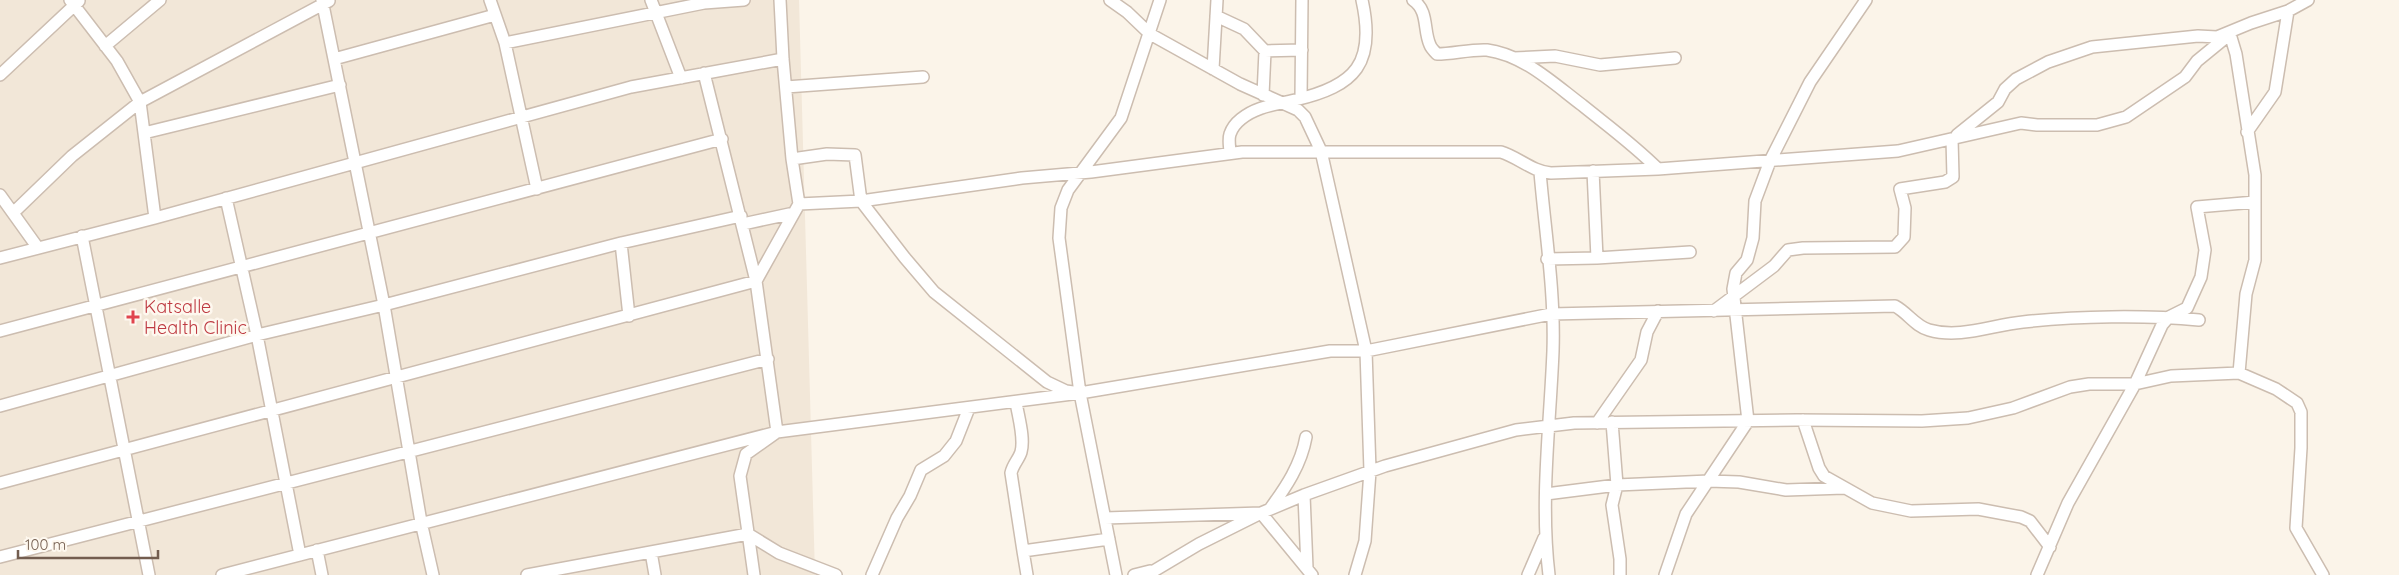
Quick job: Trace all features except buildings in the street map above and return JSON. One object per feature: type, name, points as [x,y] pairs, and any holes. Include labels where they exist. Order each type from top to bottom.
[{"type":"street","points":[[105,46],[160,0]]},
{"type":"street","points":[[490,0],[505,43],[537,189]]},
{"type":"street","points":[[651,0],[681,78]]},
{"type":"street","points":[[505,43],[704,3],[744,0]]},
{"type":"street","points":[[0,483],[756,281],[796,209],[783,59],[780,0]]},
{"type":"street","points":[[1110,0],[1127,12],[1150,34],[1263,95],[1298,110],[1305,117],[1321,150],[1366,351],[1370,472],[1365,541],[1355,575]]},
{"type":"street","points":[[1116,575],[1080,393],[1059,238],[1060,208],[1068,190],[1121,118],[1160,0]]},
{"type":"street","points":[[1213,69],[1217,0]]},
{"type":"street","points":[[1301,98],[1302,0]]},
{"type":"street","points":[[1230,153],[1229,135],[1234,125],[1250,112],[1339,86],[1353,74],[1365,55],[1367,24],[1362,0]]},
{"type":"street","points":[[1414,0],[1419,4],[1425,17],[1430,45],[1437,54],[1486,50],[1514,58],[1538,72],[1618,132],[1658,169]]},
{"type":"street","points":[[1665,575],[1686,514],[1748,421],[1733,295],[1736,273],[1747,260],[1753,238],[1755,202],[1770,160],[1810,82],[1866,0]]},
{"type":"street","points":[[0,406],[257,335],[384,305],[621,243],[796,209],[1022,178],[1081,173],[1230,153],[1321,150],[1501,152],[1514,156],[1540,172],[1658,169],[1898,150],[1952,139],[1994,127],[2021,123],[2037,125],[2097,125],[2126,116],[2185,77],[2198,61],[2230,34],[2251,23],[2288,11],[2308,0]]},
{"type":"street","points":[[12,213],[72,156],[140,102],[325,1],[334,59],[384,305],[421,522],[433,575]]},
{"type":"street","points":[[0,75],[75,2],[117,61],[140,102],[155,218]]},
{"type":"street","points":[[2247,132],[2275,92],[2288,11]]},
{"type":"street","points":[[334,59],[495,15]]},
{"type":"street","points":[[1216,16],[1244,29],[1266,51],[1302,50]]},
{"type":"street","points":[[1952,139],[1998,102],[2005,89],[2016,79],[2048,62],[2092,46],[2198,36],[2217,37],[2230,34]]},
{"type":"street","points":[[2230,34],[2236,54],[2255,175],[2255,260],[2246,294],[2239,373]]},
{"type":"street","points":[[1263,95],[1266,51]]},
{"type":"street","points":[[1514,58],[1555,56],[1600,65],[1675,58]]},
{"type":"street","points":[[0,258],[155,218],[631,87],[783,59]]},
{"type":"street","points":[[704,74],[722,139],[756,281],[777,432]]},
{"type":"street","points":[[786,88],[923,76]]},
{"type":"street","points":[[144,133],[340,85]]},
{"type":"street","points":[[0,331],[722,139]]},
{"type":"street","points":[[1714,311],[1774,266],[1788,250],[1803,248],[1895,247],[1904,236],[1904,208],[1900,190],[1945,182],[1953,177],[1952,139]]},
{"type":"street","points":[[792,159],[827,154],[854,155],[860,201],[934,292],[1047,382],[1066,391],[1080,393]]},
{"type":"street","points":[[1593,171],[1597,258]]},
{"type":"street","points":[[1540,172],[1553,349],[1544,537],[1549,575]]},
{"type":"street","points":[[0,195],[38,248]]},
{"type":"street","points":[[226,198],[257,335],[300,554]]},
{"type":"street","points":[[2037,575],[2068,503],[2135,384],[2162,325],[2170,317],[2187,308],[2201,277],[2205,250],[2197,207],[2255,202]]},
{"type":"street","points":[[82,236],[149,575]]},
{"type":"street","points":[[621,243],[629,316]]},
{"type":"street","points":[[1547,259],[1690,252]]},
{"type":"street","points":[[222,575],[421,522],[777,432],[1080,393],[1330,351],[1366,351],[1551,314],[1895,306],[1927,330],[1946,334],[2024,322],[2170,317],[2199,320]]},
{"type":"street","points":[[1597,423],[1641,360],[1647,332],[1658,311]]},
{"type":"street","points":[[0,557],[768,359]]},
{"type":"street","points":[[1134,575],[1148,573],[1266,511],[1304,495],[1370,472],[1516,430],[1612,422],[1922,421],[1968,418],[2013,408],[2070,387],[2089,384],[2135,384],[2171,376],[2239,373],[2276,389],[2297,403],[2301,412],[2296,528],[2323,575]]},
{"type":"street","points":[[1016,402],[1022,447],[1020,455],[1014,462],[1011,473],[1027,575]]},
{"type":"street","points":[[872,575],[921,470],[944,456],[956,441],[969,408]]},
{"type":"street","points":[[1803,420],[1819,468],[1824,476],[1872,503],[1910,511],[1978,509],[2021,517],[2030,521],[2050,547]]},
{"type":"street","points":[[1612,422],[1617,485],[1612,505],[1618,542],[1620,575]]},
{"type":"street","points":[[754,575],[740,476],[741,465],[746,454],[777,432]]},
{"type":"street","points":[[1105,518],[1266,511],[1288,483],[1306,437]]},
{"type":"street","points":[[1546,494],[1617,485],[1709,481],[1739,482],[1786,490],[1844,488]]},
{"type":"street","points":[[1304,495],[1309,572]]},
{"type":"street","points":[[1266,511],[1309,572]]},
{"type":"street","points":[[527,575],[748,534],[779,553],[836,575]]},
{"type":"street","points":[[1528,575],[1544,537]]},
{"type":"street","points":[[1023,551],[1109,539]]},
{"type":"street","points":[[317,550],[322,575]]},
{"type":"street","points":[[651,552],[656,575]]},
{"type":"shaded area","points":[[0,0],[799,0],[815,575],[0,575]]},
{"type":"place","name":"Katsalle Health Clinic","points":[[133,317]]}]
